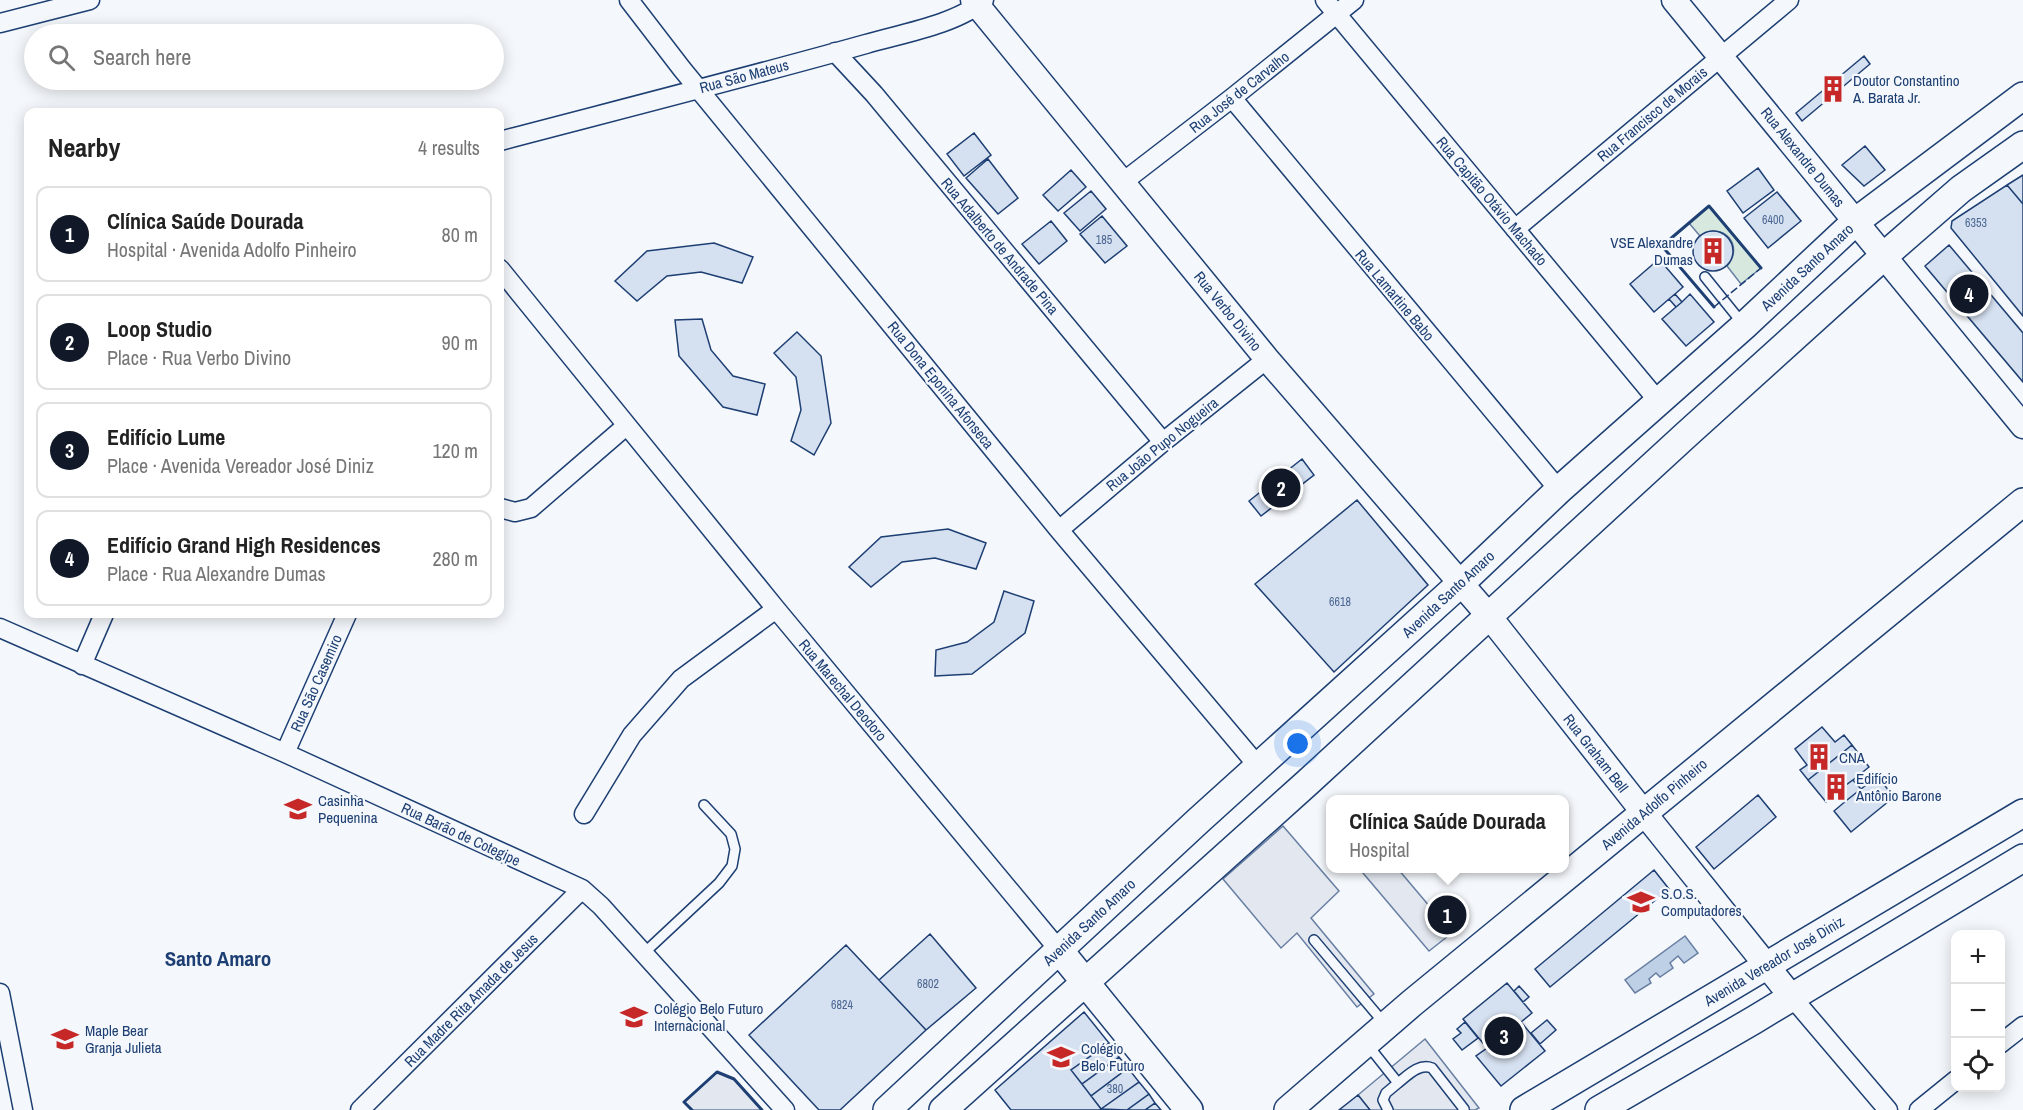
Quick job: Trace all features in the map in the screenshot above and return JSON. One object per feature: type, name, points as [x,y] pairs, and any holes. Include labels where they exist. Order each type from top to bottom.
[{"type":"main road","name":"Avenida Santo Amaro","points":[[887,1110],[1258,766],[1461,583],[1559,490],[1744,326],[1856,222],[2023,96]]},
{"type":"main road","points":[[943,1110],[1120,953],[1884,256],[1961,189],[2023,145]]},
{"type":"main road","name":"Avenida Adolfo Pinheiro","points":[[1288,1110],[1386,1025],[2023,502]]},
{"type":"main road","name":"Avenida Vereador José Diniz","points":[[1524,1110],[2023,813]]},
{"type":"main road","points":[[1599,1110],[1754,1020],[2023,858]]},
{"type":"main road","name":"Rua Marechal Deodoro","points":[[1059,950],[1189,1110]]},
{"type":"street","points":[[0,22],[90,0]]},
{"type":"street","name":"Rua Dona Eponina Afonseca","points":[[629,0],[1059,530],[1258,766]]},
{"type":"street","name":"Rua Capitão Otávio Machado","points":[[1325,0],[1659,402]]},
{"type":"street","name":"Rua José de Carvalho","points":[[1122,182],[1232,98],[1354,0]]},
{"type":"street","name":"Rua Alexandre Dumas","points":[[1674,0],[2023,426]]},
{"type":"street","name":"Rua Francisco de Morais","points":[[1515,229],[1789,0]]},
{"type":"street","name":"Rua São Mateus","points":[[504,140],[956,18],[979,2]]},
{"type":"street","name":"Rua Verbo Divino","points":[[979,2],[1267,359],[1489,616]]},
{"type":"street","name":"Rua Adalberto de Andrade Pina","points":[[835,52],[874,94],[1162,442]]},
{"type":"street","name":"Rua Lamartine Babo","points":[[1232,98],[1559,490]]},
{"type":"street","name":"Rua Marechal Deodoro","points":[[504,274],[776,609],[1059,950]]},
{"type":"street","name":"Rua João Pupo Nogueira","points":[[1059,530],[1162,442],[1267,359]]},
{"type":"street","points":[[504,509],[515,512],[531,508],[626,426]]},
{"type":"street","points":[[584,814],[632,735],[681,679],[776,609]]},
{"type":"street","name":"Rua Graham Bell","points":[[1489,616],[1791,996],[1888,1110]]},
{"type":"street","points":[[82,664],[102,618]]},
{"type":"street","name":"Rua São Casemiro","points":[[285,753],[345,618]]},
{"type":"street","name":"Rua Barão de Cotegipe","points":[[0,628],[285,753],[582,889],[601,906],[785,1110]]},
{"type":"street","name":"Rua Madre Rita Amada de Jesus","points":[[360,1110],[582,889]]},
{"type":"street","points":[[0,993],[22,1110]]},
{"type":"street","points":[[2005,1041],[2023,1026]]},
{"type":"street","points":[[1918,1110],[1951,1084]]},
{"type":"lane","points":[[1705,277],[1744,326]]},
{"type":"lane","points":[[643,954],[719,883],[732,866],[735,849],[731,834],[704,805]]},
{"type":"lane","points":[[1314,940],[1386,1025]]},
{"type":"lane","points":[[1366,1042],[1398,1083]]},
{"type":"lane","points":[[1388,1110],[1383,1100],[1386,1093],[1426,1066],[1432,1068],[1463,1110]]},
{"type":"shaded area","points":[[1709,206],[1761,268],[1741,284],[1727,266],[1734,251],[1729,238],[1716,231],[1700,236],[1689,223]]},
{"type":"shaded area","points":[[1283,826],[1339,891],[1311,918],[1374,994],[1357,1007],[1297,933],[1281,948],[1223,879]]},
{"type":"shaded area","points":[[1363,873],[1401,873],[1452,933],[1429,951]]},
{"type":"shaded area","points":[[1425,1039],[1479,1108],[1475,1110],[1370,1110],[1358,1095]]},
{"type":"shaded area","points":[[717,1072],[734,1079],[762,1110],[692,1110],[684,1102]]},
{"type":"water","points":[[1685,936],[1698,953],[1684,963],[1678,956],[1670,963],[1673,968],[1660,977],[1656,973],[1649,979],[1651,983],[1635,993],[1625,980]]},
{"type":"building","name":"Doutor Constantino A. Barata Jr.","points":[[1864,56],[1870,64],[1802,121],[1796,113]]},
{"type":"building","points":[[974,133],[991,155],[964,176],[947,154]]},
{"type":"building","points":[[1865,146],[1885,170],[1864,186],[1842,165]]},
{"type":"building","points":[[988,159],[1018,198],[998,214],[966,178]]},
{"type":"building","points":[[1758,168],[1774,190],[1743,213],[1727,191]]},
{"type":"building","points":[[1071,170],[1086,187],[1058,211],[1043,195]]},
{"type":"building","points":[[2023,175],[2023,204],[2007,185]]},
{"type":"building","points":[[2007,185],[2023,204],[2023,316],[1951,228],[1952,221]]},
{"type":"building","points":[[1091,191],[1106,209],[1080,231],[1064,213]]},
{"type":"building","points":[[1777,192],[1801,221],[1768,248],[1744,218]]},
{"type":"building","points":[[1102,216],[1127,246],[1105,263],[1080,234]]},
{"type":"building","points":[[1051,221],[1067,241],[1039,264],[1022,244]]},
{"type":"building","name":"VSE Alexandre Dumas","points":[[1713,231],[1721,232],[1727,237],[1732,243],[1732,259],[1727,265],[1721,270],[1713,271],[1705,270],[1699,265],[1694,259],[1693,251],[1694,243],[1699,237],[1705,232]]},
{"type":"building","points":[[714,243],[753,257],[742,283],[701,272],[667,276],[637,301],[615,281],[647,251]]},
{"type":"building","points":[[1949,245],[2023,333],[2023,382],[1925,266]]},
{"type":"building","points":[[1659,259],[1683,287],[1675,294],[1682,302],[1690,294],[1714,322],[1686,346],[1662,319],[1676,307],[1669,299],[1654,312],[1630,284]]},
{"type":"building","points":[[1675,294],[1682,302],[1676,307],[1669,299]]},
{"type":"building","points":[[702,319],[711,350],[733,376],[765,384],[757,415],[723,407],[679,356],[675,320]]},
{"type":"building","points":[[797,332],[821,356],[831,423],[814,455],[791,441],[801,410],[796,377],[774,353]]},
{"type":"building","points":[[1302,459],[1314,475],[1261,516],[1249,501]]},
{"type":"building","points":[[1357,500],[1428,585],[1334,672],[1255,584]]},
{"type":"building","points":[[948,529],[986,543],[976,569],[935,558],[902,562],[871,587],[849,567],[881,537]]},
{"type":"building","points":[[1004,591],[1034,601],[1025,633],[972,674],[935,676],[936,650],[967,642],[994,622]]},
{"type":"building","name":"CNA","points":[[1822,727],[1835,742],[1844,735],[1852,745],[1808,780],[1800,770],[1807,765],[1795,749]]},
{"type":"building","name":"Edifício Antônio Barone","points":[[1852,745],[1869,767],[1853,780],[1861,789],[1877,776],[1894,797],[1851,832],[1834,811],[1847,800],[1839,790],[1826,802],[1808,780]]},
{"type":"building","points":[[1853,780],[1861,789],[1847,800],[1839,790]]},
{"type":"building","points":[[1758,795],[1776,817],[1714,869],[1696,847]]},
{"type":"building","points":[[1654,870],[1669,889],[1550,987],[1535,969]]},
{"type":"building","points":[[930,934],[976,988],[926,1030],[879,980]]},
{"type":"building","points":[[846,945],[926,1030],[840,1110],[819,1110],[749,1035]]},
{"type":"building","points":[[1507,983],[1532,1013],[1521,1022],[1545,1051],[1501,1086],[1476,1056],[1487,1048],[1463,1019]]},
{"type":"building","points":[[1519,986],[1529,997],[1523,1002],[1514,991]]},
{"type":"building","name":"Colégio Belo Futuro","points":[[1084,1012],[1109,1043],[1071,1070],[1102,1110],[1011,1110],[995,1090]]},
{"type":"building","points":[[1547,1020],[1556,1030],[1540,1044],[1531,1033]]},
{"type":"building","points":[[1465,1022],[1478,1038],[1462,1050],[1453,1039],[1461,1033],[1457,1029]]},
{"type":"building","points":[[1109,1043],[1119,1057],[1082,1084],[1071,1070]]},
{"type":"building","points":[[1119,1057],[1128,1068],[1091,1096],[1082,1084]]},
{"type":"building","points":[[1128,1068],[1139,1082],[1101,1109],[1091,1096]]},
{"type":"building","points":[[1139,1082],[1149,1094],[1127,1110],[1101,1109]]},
{"type":"building","points":[[1149,1094],[1155,1103],[1145,1110],[1127,1110]]},
{"type":"building","points":[[1358,1095],[1370,1110],[1339,1110]]},
{"type":"building","points":[[1155,1103],[1161,1110],[1145,1110]]},
{"type":"fence","points":[[1714,307],[1761,268]]},
{"type":"wall","points":[[1714,307],[1662,246],[1709,206],[1761,268]]},
{"type":"wall","points":[[692,1110],[684,1102],[717,1072],[734,1079],[762,1110]]},
{"type":"place","name":"Doutor Constantino A. Barata Jr.","points":[[1833,89]]},
{"type":"place","name":"VSE Alexandre Dumas","points":[[1713,251]]},
{"type":"place","name":"Edifício Grand High Residences","points":[[1969,294]]},
{"type":"place","name":"Loop Studio","points":[[1281,488]]},
{"type":"place","name":"CNA","points":[[1819,757]]},
{"type":"place","name":"Edifício Antônio Barone","points":[[1836,787]]},
{"type":"place","name":"Casinha Pequenina","points":[[298,809]]},
{"type":"place","name":"S.O.S. Computadores","points":[[1641,902]]},
{"type":"place","name":"Clínica Saúde Dourada","points":[[1447,915]]},
{"type":"place","name":"Colégio Belo Futuro Internacional","points":[[634,1017]]},
{"type":"place","name":"Edifício Lume","points":[[1504,1036]]},
{"type":"place","name":"Maple Bear Granja Julieta","points":[[65,1039]]},
{"type":"place","name":"Colégio Belo Futuro","points":[[1061,1057]]},
{"type":"district","name":"Santo Amaro","points":[[218,958]]}]
